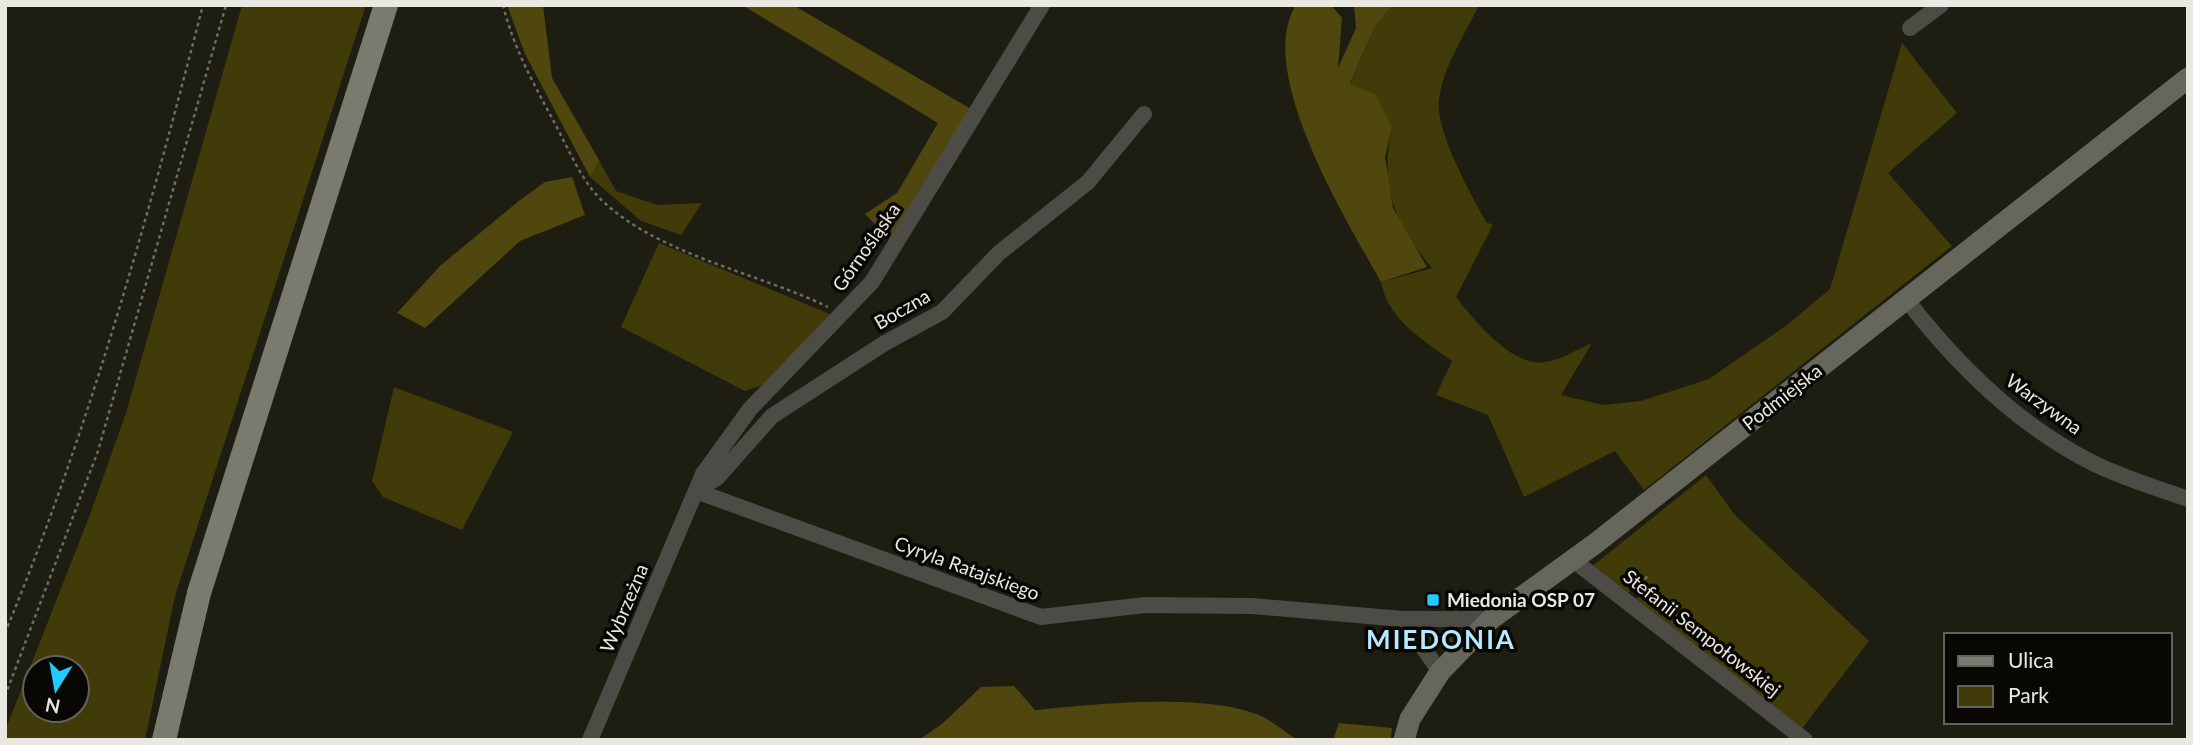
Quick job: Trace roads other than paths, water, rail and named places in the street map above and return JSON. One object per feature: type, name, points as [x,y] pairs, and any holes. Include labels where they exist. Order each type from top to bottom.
[{"type":"main road","points":[[164,740],[199,593],[386,5]]},
{"type":"street","name":"Górnośląska","points":[[696,491],[703,474],[750,410],[872,282],[1042,5]]},
{"type":"street","points":[[1910,28],[1941,5]]},
{"type":"street","name":"Podmiejska","points":[[1404,740],[1410,719],[1440,672],[1491,619],[1573,560],[2188,78]]},
{"type":"street","name":"Boczna","points":[[696,491],[717,478],[772,416],[885,343],[942,312],[999,253],[1088,182],[1144,114]]},
{"type":"street","name":"Warzywna","points":[[1906,299],[1941,343],[1981,384],[2040,429],[2093,463],[2188,499]]},
{"type":"street","name":"Cyryla Ratajskiego","points":[[696,491],[1041,617],[1145,605],[1252,606],[1403,619],[1491,619]]},
{"type":"street","name":"Wybrzeżna","points":[[590,740],[696,491]]},
{"type":"street","name":"Stefanii Sempołowskiej","points":[[1573,560],[1805,740]]},
{"type":"street","points":[[1403,619],[1440,672]]},
{"type":"place","name":"Miedonia OSP 07","points":[[1433,600]]},
{"type":"district","name":"MIEDONIA","points":[[1441,640]]}]
